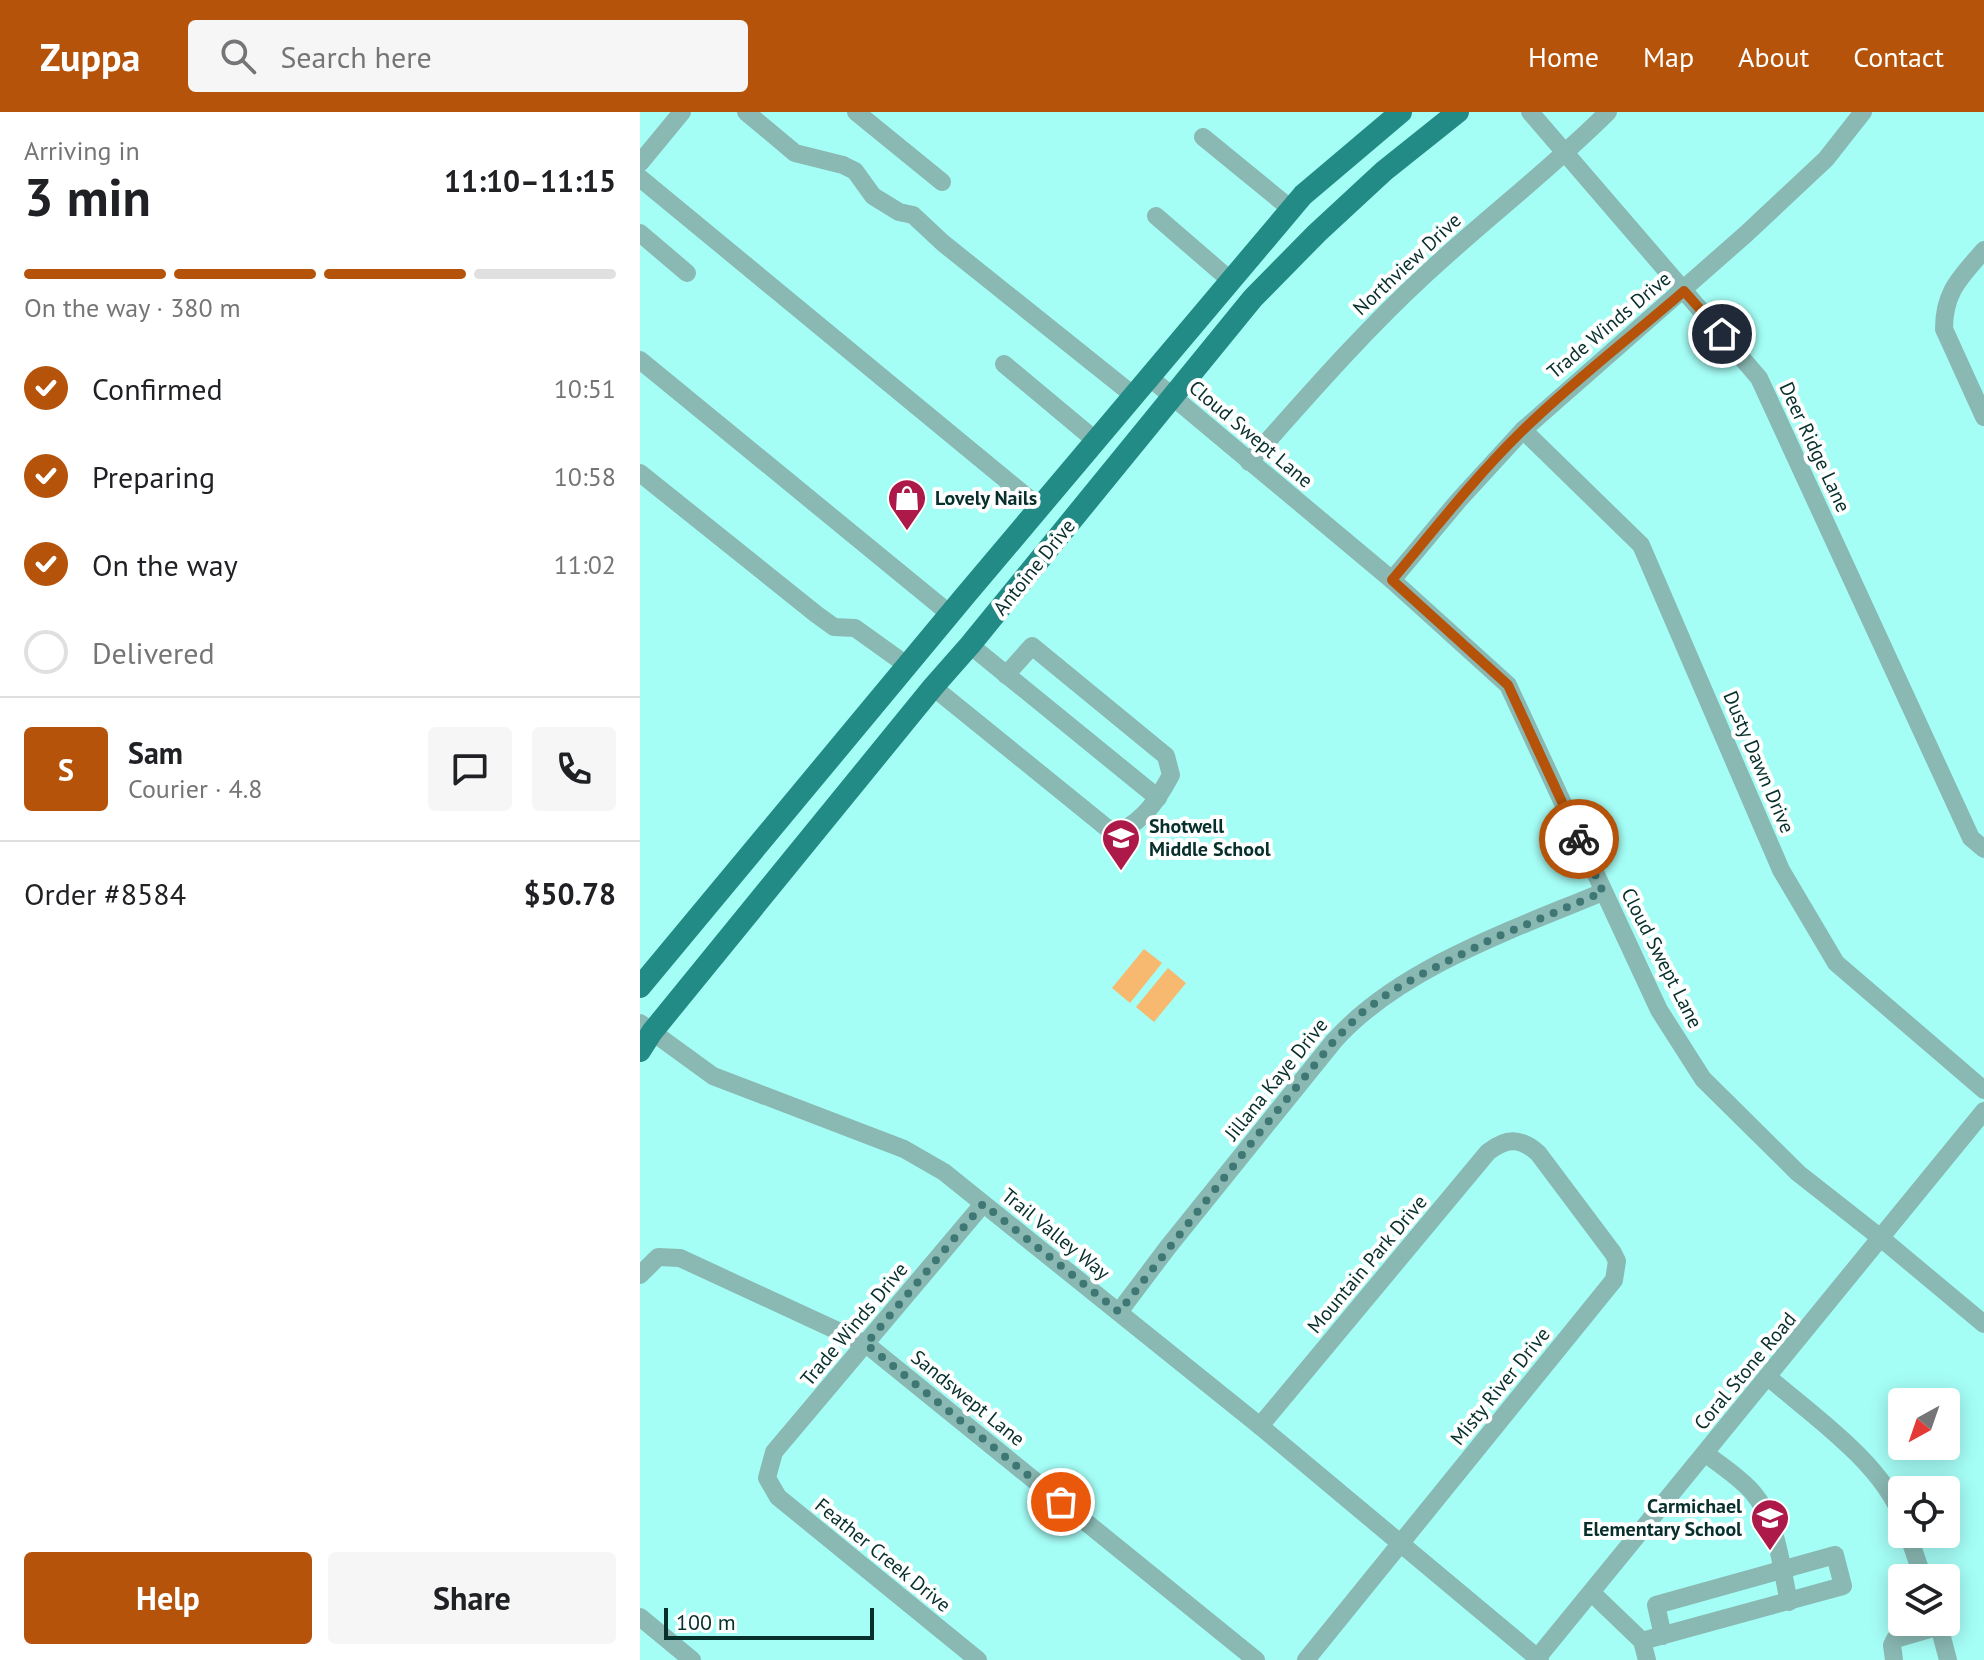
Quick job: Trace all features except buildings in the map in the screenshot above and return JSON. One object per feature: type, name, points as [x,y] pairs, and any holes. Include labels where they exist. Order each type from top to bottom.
[{"type":"main road","name":"Antoine Drive","points":[[640,987],[1148,376],[1303,195],[1401,112]]},
{"type":"main road","name":"Antoine Drive","points":[[644,1035],[970,645],[1253,298],[1384,171],[1458,112]]},
{"type":"main road","points":[[908,666],[933,687]]},
{"type":"street","points":[[640,163],[682,112]]},
{"type":"street","points":[[746,112],[795,153],[855,171],[873,196],[923,222],[943,243],[1133,395]]},
{"type":"street","points":[[856,112],[942,182]]},
{"type":"street","name":"Deer Ridge Lane","points":[[1530,112],[1759,378],[1971,838],[1984,849]]},
{"type":"street","name":"Northview Drive","points":[[1249,462],[1413,286],[1608,112]]},
{"type":"street","name":"Trade Winds Drive","points":[[1392,580],[1523,430],[1576,381],[1684,291],[1826,159],[1863,112]]},
{"type":"street","points":[[1203,137],[1291,209]]},
{"type":"street","points":[[640,178],[1039,507]]},
{"type":"street","points":[[1156,216],[1230,280]]},
{"type":"street","points":[[640,233],[687,273]]},
{"type":"street","points":[[1984,250],[1948,297],[1944,314],[1944,329],[1984,417]]},
{"type":"street","points":[[640,360],[950,614]]},
{"type":"street","points":[[1004,364],[1095,440]]},
{"type":"street","name":"Cloud Swept Lane","points":[[1148,376],[1392,580],[1508,685],[1659,1010],[1703,1079],[1798,1173],[1984,1324]]},
{"type":"street","name":"Dusty Dawn Drive","points":[[1523,430],[1641,545],[1781,870],[1836,963],[1984,1090]]},
{"type":"street","points":[[640,473],[834,627],[855,628],[908,666]]},
{"type":"street","points":[[970,645],[1158,798]]},
{"type":"street","points":[[933,687],[1107,828],[1121,831],[1137,823],[1158,798],[1171,775],[1166,756],[1032,646],[1006,675]]},
{"type":"street","name":"Jillana Kaye Drive","points":[[1119,1312],[1207,1198],[1334,1041],[1360,1014],[1382,997],[1424,973],[1492,939],[1603,892]]},
{"type":"street","name":"Trail Valley Way","points":[[644,1035],[713,1076],[904,1149],[944,1172],[1260,1426],[1539,1659]]},
{"type":"street","name":"Coral Stone Road","points":[[1539,1659],[1984,1111]]},
{"type":"street","name":"Mountain Park Drive","points":[[1260,1426],[1488,1152],[1500,1143],[1514,1139]]},
{"type":"street","name":"Misty River Drive","points":[[1306,1660],[1614,1280],[1617,1261],[1607,1242],[1529,1145],[1514,1139]]},
{"type":"street","name":"Trade Winds Drive","points":[[767,1478],[774,1452],[983,1204]]},
{"type":"street","name":"Sandswept Lane","points":[[640,1275],[658,1257],[680,1258],[866,1344],[1256,1660]]},
{"type":"street","points":[[1768,1377],[1856,1452],[1888,1493]]},
{"type":"street","points":[[1705,1453],[1752,1492],[1763,1507],[1772,1526],[1789,1602]]},
{"type":"street","name":"Feather Creek Drive","points":[[767,1478],[778,1497],[978,1660]]},
{"type":"street","points":[[1592,1593],[1644,1651],[1663,1636],[1843,1586],[1835,1555],[1656,1605],[1663,1636]]},
{"type":"street","points":[[640,1617],[692,1660]]},
{"type":"street","points":[[1894,1660],[1892,1645],[1895,1639],[1904,1636]]},
{"type":"street","points":[[1942,1636],[1948,1660]]},
{"type":"shaded area","points":[[1144,949],[1162,963],[1130,1003],[1112,988]]},
{"type":"shaded area","points":[[1168,968],[1186,983],[1154,1022],[1136,1007]]},
{"type":"way so far","points":[[1061,1502],[866,1344],[983,1204],[1119,1312],[1260,1132],[1360,1014],[1374,1002],[1424,973],[1492,939],[1603,892],[1579,839]]},
{"type":"place","name":"Lovely Nails","points":[[907,532]]},
{"type":"place","name":"Shotwell Middle School","points":[[1121,872]]},
{"type":"place","name":"Carmichael Elementary School","points":[[1770,1552]]},
{"type":"route","points":[[1579,839],[1508,685],[1392,580],[1523,430],[1576,381],[1684,291],[1722,334]]}]
